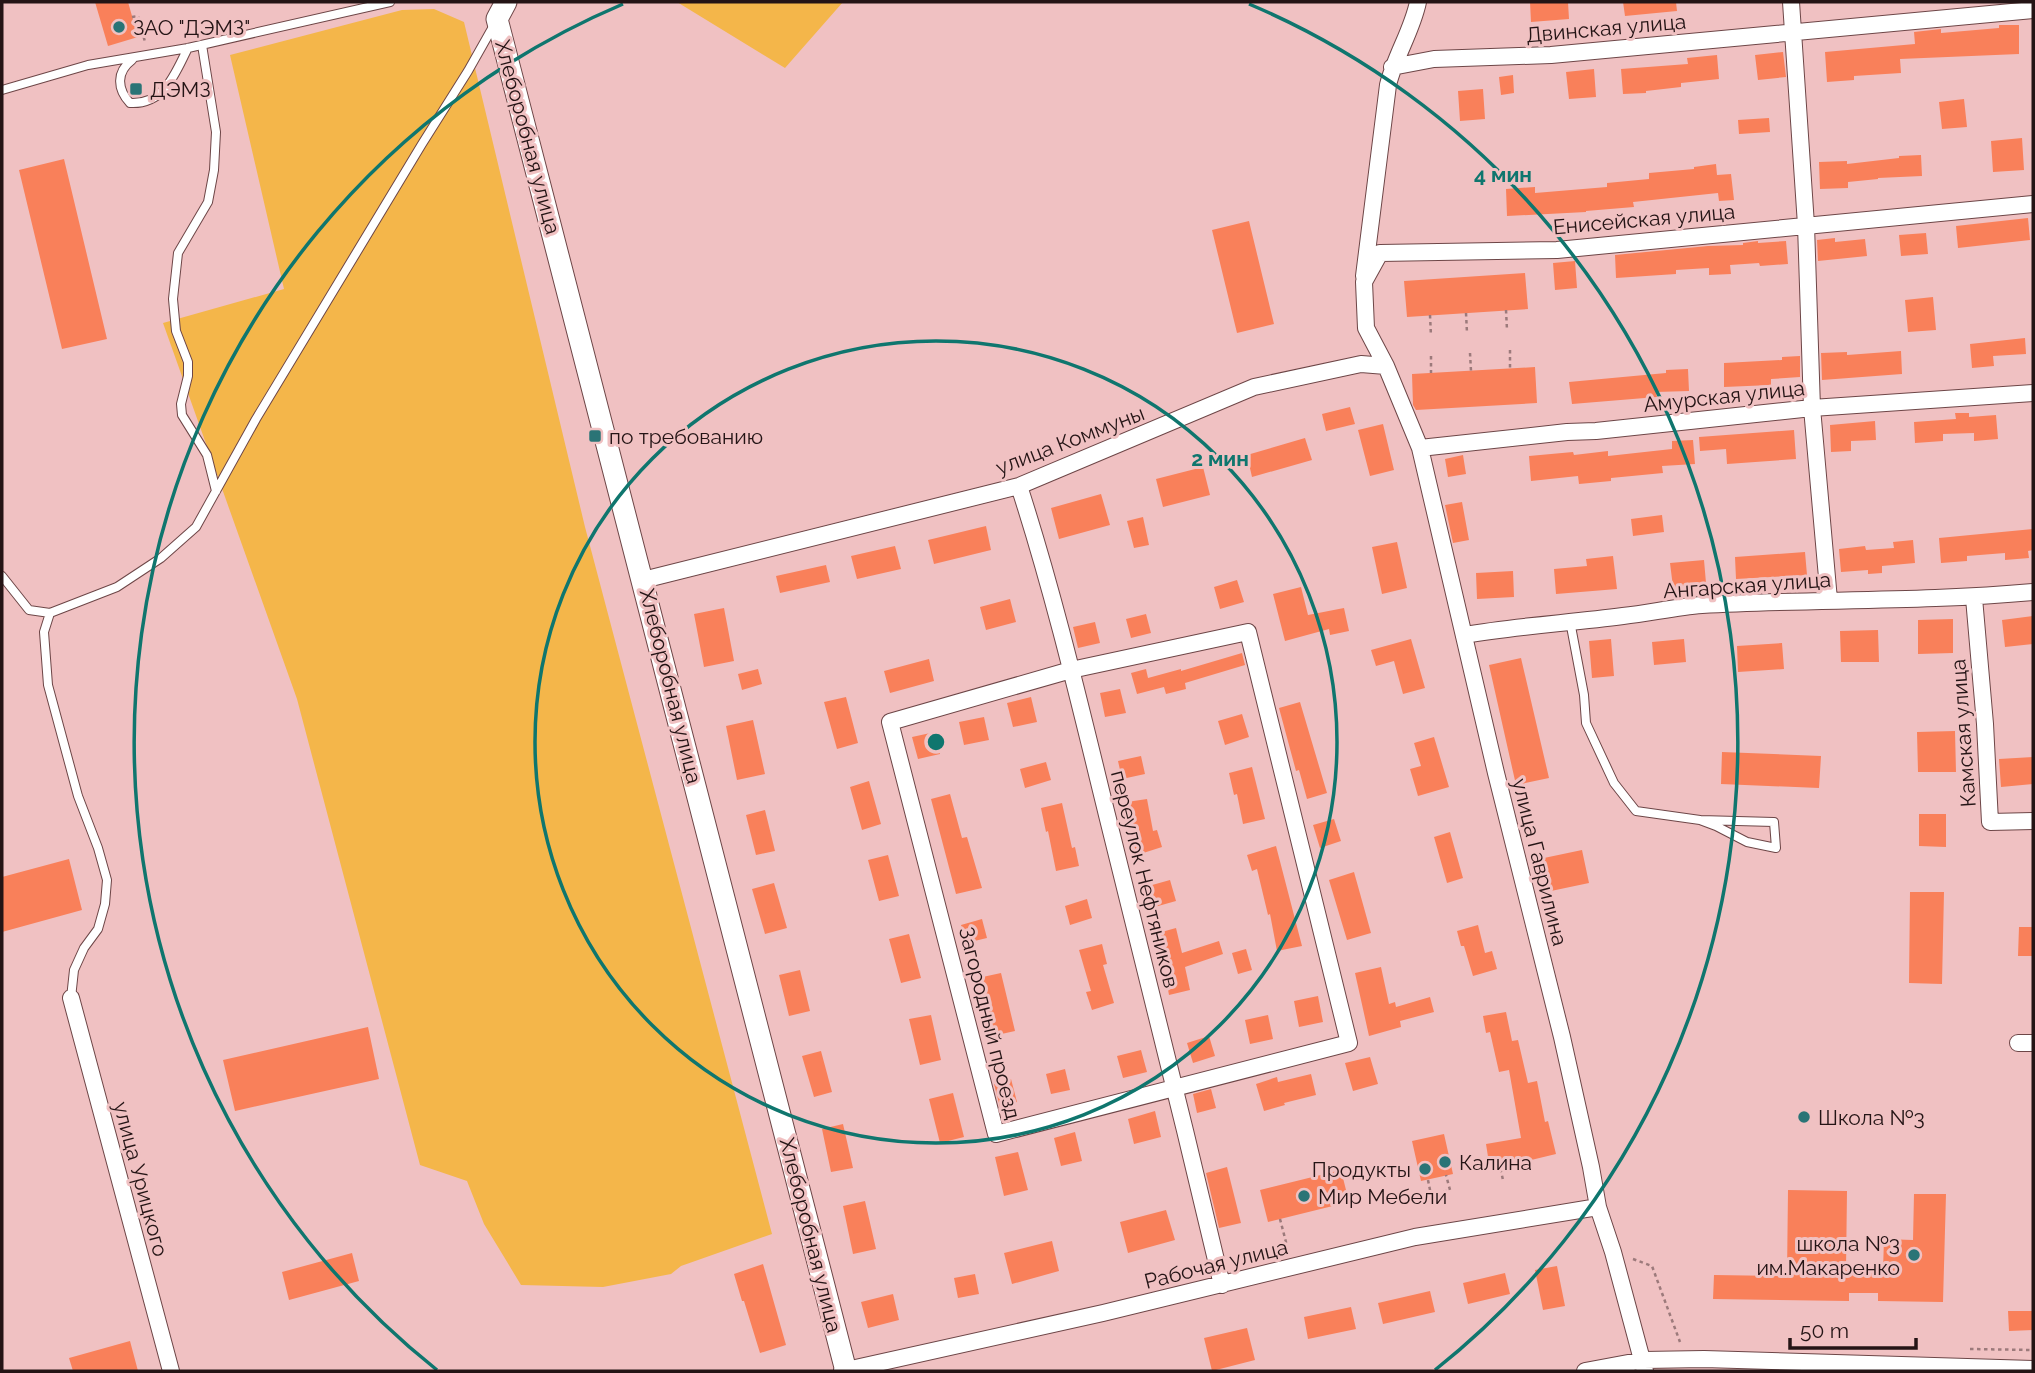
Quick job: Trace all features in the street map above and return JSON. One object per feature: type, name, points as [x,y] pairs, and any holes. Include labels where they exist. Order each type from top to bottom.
[{"type":"main road","name":"Хлеборобная улица","points":[[499,8],[845,1371]]},
{"type":"street","points":[[1386,366],[1366,328],[1366,250],[1392,67],[1416,15],[1418,2]]},
{"type":"street","points":[[1791,2],[1806,225],[1812,408],[1829,600]]},
{"type":"street","name":"Двинская улица","points":[[1392,67],[1434,59],[1551,55],[2033,10]]},
{"type":"street","name":"Енисейская улица","points":[[1364,282],[1380,253],[1557,250],[2033,204]]},
{"type":"street","name":"улица Коммуны","points":[[643,580],[1018,486],[1254,387],[1361,364],[1386,366]]},
{"type":"street","name":"улица Гаврилина","points":[[1386,366],[1420,448],[1496,773],[1562,1037],[1598,1207],[1645,1365]]},
{"type":"street","name":"Амурская улица","points":[[1420,448],[1812,408],[2033,393]]},
{"type":"street","name":"переулок Нефтяников","points":[[1018,486],[1033,530],[1071,670],[1222,1284]]},
{"type":"street","name":"Ангарская улица","points":[[1464,635],[1514,626],[1623,617],[1699,605],[1974,598],[2033,593]]},
{"type":"street","name":"Камская улица","points":[[1974,598],[1990,822],[2033,821]]},
{"type":"street","name":"Загородный проезд","points":[[1248,632],[1349,1043],[996,1134],[890,722],[1071,670],[1248,632]]},
{"type":"street","name":"улица Урицкого","points":[[71,998],[171,1371]]},
{"type":"street","name":"Рабочая улица","points":[[845,1371],[1415,1237],[1598,1207]]},
{"type":"street","points":[[1585,1371],[1704,1359],[2033,1369]]},
{"type":"lane","points":[[2,90],[88,65],[188,48],[390,2]]},
{"type":"lane","points":[[2,576],[29,610],[50,613],[117,587],[160,558],[196,527],[256,419],[468,71],[499,8]]},
{"type":"lane","points":[[202,45],[216,132],[214,170],[208,202],[178,253],[173,299],[176,331],[188,362],[188,376],[181,404],[182,415],[207,455],[216,491]]},
{"type":"lane","points":[[134,58],[125,65],[120,80],[122,94],[130,103],[139,103],[157,96],[171,83],[188,48]]},
{"type":"lane","points":[[50,613],[44,632],[48,685],[78,796],[107,880],[105,904],[98,929],[84,948],[75,970],[71,998]]},
{"type":"lane","points":[[1570,621],[1584,695],[1586,723],[1614,783],[1636,811],[1700,820],[1774,822],[1776,848],[1747,842],[1716,825],[1700,820]]},
{"type":"path","points":[[132,17],[138,16],[149,56]]},
{"type":"path","points":[[1506,310],[1507,330]]},
{"type":"path","points":[[1466,313],[1467,333]]},
{"type":"path","points":[[1430,315],[1431,336]]},
{"type":"path","points":[[1510,350],[1510,368]]},
{"type":"path","points":[[1470,353],[1471,371]]},
{"type":"path","points":[[1430,356],[1432,373]]},
{"type":"path","points":[[1499,1161],[1503,1180]]},
{"type":"path","points":[[1428,1180],[1431,1195],[1450,1190],[1446,1175]]},
{"type":"path","points":[[1280,1219],[1287,1246]]},
{"type":"path","points":[[1613,1251],[1652,1266],[1680,1342]]},
{"type":"shaded area","points":[[677,2],[843,2],[785,68]]},
{"type":"shaded area","points":[[434,9],[464,22],[585,527],[772,1234],[681,1266],[671,1274],[603,1287],[521,1285],[484,1224],[467,1181],[420,1165],[297,699],[163,323],[284,289],[230,55],[402,10]]},
{"type":"building","name":"ЗАО \"ДЭМЗ\"","points":[[95,2],[128,2],[138,37],[108,46]]},
{"type":"building","points":[[1530,2],[1568,2],[1569,19],[1531,22]]},
{"type":"building","points":[[1623,2],[1676,2],[1677,11],[1625,16]]},
{"type":"building","points":[[1999,25],[2019,25],[2019,54],[1900,59],[1901,73],[1854,76],[1854,80],[1827,82],[1825,52],[1915,44],[1914,32],[1941,29],[1941,33],[1999,28]]},
{"type":"building","points":[[1783,52],[1786,77],[1758,80],[1755,55]]},
{"type":"building","points":[[1717,55],[1719,79],[1681,83],[1681,87],[1646,93],[1623,94],[1621,69],[1688,64],[1687,58]]},
{"type":"building","points":[[1594,69],[1596,97],[1569,99],[1566,72]]},
{"type":"building","points":[[1513,75],[1514,93],[1501,95],[1499,77]]},
{"type":"building","points":[[1483,89],[1485,119],[1460,121],[1458,91]]},
{"type":"building","points":[[1964,99],[1967,127],[1942,129],[1939,102]]},
{"type":"building","points":[[1769,118],[1770,132],[1739,134],[1738,120]]},
{"type":"building","points":[[2022,138],[2024,170],[1993,172],[1991,141]]},
{"type":"building","points":[[1921,155],[1922,176],[1878,178],[1848,182],[1848,188],[1820,189],[1819,162],[1847,161],[1847,164]]},
{"type":"building","points":[[64,159],[107,339],[62,349],[19,170]]},
{"type":"building","points":[[1716,164],[1717,175],[1731,174],[1734,200],[1719,201],[1718,193],[1633,202],[1634,207],[1507,216],[1506,189],[1535,187],[1535,193],[1607,187],[1607,183],[1649,179],[1649,173]]},
{"type":"building","points":[[2028,218],[2030,240],[1958,248],[1956,226]]},
{"type":"building","points":[[1249,221],[1274,324],[1237,333],[1212,230]]},
{"type":"building","points":[[1926,233],[1928,254],[1901,256],[1899,235]]},
{"type":"building","points":[[1835,238],[1835,242],[1865,239],[1867,256],[1818,261],[1817,240]]},
{"type":"building","points":[[1758,241],[1786,241],[1788,264],[1730,265],[1731,274],[1709,275],[1709,268],[1676,270],[1676,274],[1616,278],[1615,255],[1743,245]]},
{"type":"building","points":[[1575,261],[1577,288],[1555,290],[1553,263]]},
{"type":"building","points":[[1525,273],[1528,309],[1407,317],[1404,281]]},
{"type":"building","points":[[1933,297],[1936,330],[1908,332],[1905,300]]},
{"type":"building","points":[[2025,338],[2026,354],[1993,356],[1994,366],[1972,368],[1970,344]]},
{"type":"building","points":[[1901,351],[1902,374],[1822,380],[1821,353],[1847,352],[1847,355]]},
{"type":"building","points":[[1800,356],[1800,377],[1771,379],[1771,385],[1724,387],[1724,363],[1782,360],[1782,357]]},
{"type":"building","points":[[1535,367],[1537,403],[1416,410],[1413,405],[1412,374]]},
{"type":"building","points":[[1688,369],[1689,391],[1656,392],[1657,397],[1572,404],[1569,382]]},
{"type":"building","points":[[1350,407],[1355,424],[1326,431],[1322,414]]},
{"type":"building","points":[[1955,413],[1969,413],[1969,417],[1996,415],[1998,439],[1974,441],[1974,433],[1943,434],[1943,441],[1915,443],[1914,422],[1956,419]]},
{"type":"building","points":[[1875,421],[1876,440],[1851,441],[1851,451],[1831,452],[1830,425]]},
{"type":"building","points":[[1383,424],[1394,470],[1370,476],[1358,430]]},
{"type":"building","points":[[1794,430],[1796,459],[1727,464],[1726,449],[1700,451],[1699,437]]},
{"type":"building","points":[[1305,438],[1312,460],[1252,477],[1247,455]]},
{"type":"building","points":[[1693,440],[1695,464],[1662,466],[1663,473],[1579,484],[1578,476],[1531,481],[1529,456],[1608,451],[1608,456],[1672,449],[1672,441]]},
{"type":"building","points":[[1463,455],[1466,474],[1448,477],[1445,459]]},
{"type":"building","points":[[1203,467],[1210,495],[1163,507],[1156,479]]},
{"type":"building","points":[[1101,494],[1110,525],[1059,539],[1051,508]]},
{"type":"building","points":[[1462,502],[1469,540],[1453,543],[1445,505]]},
{"type":"building","points":[[1662,515],[1664,532],[1633,536],[1631,519]]},
{"type":"building","points":[[1143,517],[1149,545],[1134,548],[1127,521]]},
{"type":"building","points":[[986,526],[991,550],[934,564],[928,540]]},
{"type":"building","points":[[2033,529],[2033,550],[2028,551],[2029,558],[2005,560],[2005,553],[1967,556],[1967,561],[1941,563],[1939,538]]},
{"type":"building","points":[[1913,540],[1915,563],[1882,566],[1882,573],[1868,574],[1868,570],[1841,572],[1839,549],[1865,546],[1866,550],[1894,548],[1893,542]]},
{"type":"building","points":[[1397,542],[1407,588],[1382,594],[1372,547]]},
{"type":"building","points":[[895,546],[901,569],[857,579],[851,556]]},
{"type":"building","points":[[1805,552],[1807,575],[1736,579],[1735,557]]},
{"type":"building","points":[[1613,556],[1617,589],[1556,594],[1554,569],[1587,566],[1586,559]]},
{"type":"building","points":[[1704,560],[1706,583],[1673,587],[1670,563]]},
{"type":"building","points":[[826,565],[830,582],[780,593],[776,576]]},
{"type":"building","points":[[1513,571],[1514,597],[1477,599],[1476,573]]},
{"type":"building","points":[[1237,580],[1244,602],[1220,609],[1214,587]]},
{"type":"building","points":[[1301,587],[1308,615],[1344,608],[1349,631],[1330,635],[1329,629],[1285,641],[1273,594]]},
{"type":"building","points":[[1010,599],[1016,622],[986,630],[980,607]]},
{"type":"building","points":[[724,608],[734,661],[704,667],[694,614]]},
{"type":"building","points":[[1146,614],[1151,633],[1131,638],[1126,619]]},
{"type":"building","points":[[2033,616],[2033,644],[2005,647],[2002,620]]},
{"type":"building","points":[[1953,619],[1953,653],[1918,654],[1918,620]]},
{"type":"building","points":[[1095,622],[1100,643],[1078,648],[1073,627]]},
{"type":"building","points":[[1878,630],[1879,662],[1841,662],[1840,631]]},
{"type":"building","points":[[1411,639],[1425,688],[1403,694],[1394,661],[1376,666],[1371,650]]},
{"type":"building","points":[[1611,639],[1614,676],[1592,678],[1589,641]]},
{"type":"building","points":[[1684,639],[1686,662],[1654,665],[1652,642]]},
{"type":"building","points":[[1782,643],[1784,669],[1738,672],[1737,646]]},
{"type":"building","points":[[1242,653],[1245,665],[1185,683],[1186,689],[1166,694],[1164,687],[1137,694],[1131,673],[1146,669],[1148,678]]},
{"type":"building","points":[[1521,658],[1549,778],[1516,785],[1489,665]]},
{"type":"building","points":[[929,659],[934,681],[890,693],[884,671]]},
{"type":"building","points":[[758,669],[762,684],[742,690],[738,674]]},
{"type":"building","points":[[1120,689],[1126,713],[1105,717],[1100,693]]},
{"type":"building","points":[[846,697],[858,743],[837,749],[824,702]]},
{"type":"building","points":[[1031,697],[1037,722],[1013,727],[1007,703]]},
{"type":"building","points":[[1300,702],[1327,793],[1307,799],[1299,770],[1296,771],[1279,708]]},
{"type":"building","points":[[1242,714],[1249,737],[1225,745],[1218,721]]},
{"type":"building","points":[[984,717],[989,740],[964,745],[959,722]]},
{"type":"building","points":[[753,720],[765,774],[737,780],[726,726]]},
{"type":"building","points":[[1955,731],[1956,772],[1918,772],[1917,732]]},
{"type":"building","points":[[935,732],[940,754],[918,759],[912,737]]},
{"type":"building","points":[[1434,737],[1449,787],[1418,796],[1410,769],[1421,766],[1414,743]]},
{"type":"building","points":[[1722,752],[1821,756],[1819,788],[1721,784]]},
{"type":"building","points":[[1141,756],[1145,774],[1122,779],[1118,761]]},
{"type":"building","points":[[2033,757],[2033,784],[2001,787],[1999,759]]},
{"type":"building","points":[[1046,762],[1051,780],[1025,788],[1020,769]]},
{"type":"building","points":[[1252,767],[1265,819],[1243,824],[1237,794],[1234,795],[1229,773]]},
{"type":"building","points":[[869,781],[881,824],[862,830],[850,787]]},
{"type":"building","points":[[950,794],[962,838],[967,837],[982,888],[956,894],[931,799]]},
{"type":"building","points":[[1147,799],[1153,831],[1157,830],[1162,847],[1137,855],[1127,802]]},
{"type":"building","points":[[1062,803],[1079,866],[1056,871],[1041,808]]},
{"type":"building","points":[[765,810],[775,851],[756,855],[746,815]]},
{"type":"building","points":[[1919,814],[1946,814],[1946,847],[1919,846]]},
{"type":"building","points":[[1334,819],[1341,841],[1320,848],[1313,825]]},
{"type":"building","points":[[1450,832],[1463,878],[1447,883],[1434,837]]},
{"type":"building","points":[[1276,846],[1302,946],[1277,951],[1257,869],[1252,871],[1247,855]]},
{"type":"building","points":[[1582,850],[1589,883],[1551,891],[1544,858]]},
{"type":"building","points":[[888,855],[899,896],[879,901],[868,860]]},
{"type":"building","points":[[69,859],[82,910],[2,932],[2,877]]},
{"type":"building","points":[[1354,872],[1371,933],[1347,940],[1329,880]]},
{"type":"building","points":[[1170,880],[1176,901],[1151,908],[1145,887]]},
{"type":"building","points":[[774,883],[787,928],[765,934],[752,889]]},
{"type":"building","points":[[1910,892],[1944,892],[1942,984],[1909,983]]},
{"type":"building","points":[[1087,899],[1092,918],[1070,925],[1065,906]]},
{"type":"building","points":[[982,919],[987,938],[966,943],[961,925]]},
{"type":"building","points":[[1478,925],[1485,953],[1492,951],[1497,969],[1473,976],[1457,931]]},
{"type":"building","points":[[2019,927],[2033,927],[2033,956],[2018,956]]},
{"type":"building","points":[[1176,928],[1182,953],[1219,941],[1223,954],[1185,967],[1190,990],[1169,995],[1166,979],[1170,978],[1158,933]]},
{"type":"building","points":[[909,934],[921,978],[901,983],[889,939]]},
{"type":"building","points":[[1102,944],[1107,964],[1103,965],[1114,1003],[1092,1010],[1086,992],[1091,991],[1079,950]]},
{"type":"building","points":[[1246,949],[1252,970],[1238,974],[1232,953]]},
{"type":"building","points":[[1381,967],[1389,1004],[1395,1002],[1396,1007],[1430,997],[1434,1012],[1400,1021],[1401,1027],[1369,1036],[1355,973]]},
{"type":"building","points":[[800,970],[810,1011],[789,1016],[779,975]]},
{"type":"building","points":[[1001,973],[1015,1031],[988,1037],[983,1017],[987,1015],[978,978]]},
{"type":"building","points":[[1318,996],[1323,1022],[1299,1027],[1294,1001]]},
{"type":"building","points":[[1506,1012],[1512,1041],[1518,1040],[1528,1083],[1537,1081],[1545,1122],[1548,1121],[1556,1154],[1527,1161],[1526,1157],[1489,1163],[1486,1144],[1521,1138],[1509,1070],[1499,1072],[1490,1032],[1486,1033],[1483,1016]]},
{"type":"building","points":[[931,1015],[941,1060],[920,1065],[909,1019]]},
{"type":"building","points":[[1268,1015],[1273,1039],[1250,1044],[1245,1020]]},
{"type":"building","points":[[368,1027],[379,1079],[235,1111],[223,1060]]},
{"type":"building","points":[[1209,1036],[1215,1056],[1193,1063],[1187,1043]]},
{"type":"building","points":[[1141,1050],[1147,1072],[1123,1078],[1117,1056]]},
{"type":"building","points":[[821,1051],[832,1092],[814,1097],[802,1056]]},
{"type":"building","points":[[1370,1057],[1378,1084],[1353,1091],[1345,1063]]},
{"type":"building","points":[[1065,1069],[1070,1090],[1051,1094],[1046,1074]]},
{"type":"building","points":[[1311,1074],[1316,1095],[1264,1111],[1256,1084],[1277,1077],[1278,1082]]},
{"type":"building","points":[[1011,1079],[1017,1102],[1000,1107],[994,1084]]},
{"type":"building","points":[[1211,1089],[1216,1108],[1197,1113],[1193,1094]]},
{"type":"building","points":[[953,1093],[964,1137],[940,1143],[929,1099]]},
{"type":"building","points":[[1155,1111],[1161,1137],[1134,1144],[1128,1119]]},
{"type":"building","points":[[843,1124],[853,1168],[831,1172],[822,1129]]},
{"type":"building","points":[[1075,1132],[1082,1161],[1061,1166],[1054,1138]]},
{"type":"building","points":[[1444,1134],[1453,1174],[1421,1181],[1412,1141]]},
{"type":"building","points":[[1018,1152],[1028,1190],[1004,1196],[995,1157]]},
{"type":"building","points":[[1227,1167],[1241,1223],[1219,1228],[1206,1173]]},
{"type":"building","name":"Мир Мебели","points":[[1341,1170],[1349,1202],[1268,1222],[1260,1190]]},
{"type":"building","name":"школа №3 им.Макаренко","points":[[1788,1190],[1847,1191],[1846,1270],[1883,1270],[1884,1239],[1913,1240],[1914,1194],[1946,1194],[1943,1302],[1878,1301],[1878,1293],[1849,1293],[1849,1301],[1713,1299],[1714,1275],[1787,1276]]},
{"type":"building","points":[[865,1201],[876,1249],[853,1254],[843,1206]]},
{"type":"building","points":[[1166,1210],[1175,1240],[1128,1253],[1120,1222]]},
{"type":"building","points":[[1052,1241],[1059,1271],[1012,1284],[1004,1253]]},
{"type":"building","points":[[352,1253],[359,1281],[289,1300],[282,1272]]},
{"type":"building","points":[[763,1264],[786,1345],[760,1353],[734,1274]]},
{"type":"building","points":[[1557,1266],[1565,1306],[1543,1310],[1535,1270]]},
{"type":"building","points":[[1505,1273],[1510,1294],[1468,1304],[1463,1283]]},
{"type":"building","points":[[975,1274],[979,1294],[958,1298],[954,1278]]},
{"type":"building","points":[[1430,1291],[1435,1312],[1383,1324],[1378,1303]]},
{"type":"building","points":[[893,1294],[899,1320],[868,1328],[861,1302]]},
{"type":"building","points":[[1351,1307],[1356,1329],[1308,1339],[1304,1317]]},
{"type":"building","points":[[2008,1311],[2033,1311],[2033,1330],[2009,1331]]},
{"type":"building","points":[[1247,1328],[1255,1360],[1212,1371],[1204,1338]]},
{"type":"building","points":[[130,1341],[138,1371],[73,1371],[69,1358]]},
{"type":"place","name":"ЗАО \"ДЭМЗ\"","points":[[119,27]]},
{"type":"place","name":"ДЭМЗ","points":[[136,89]]},
{"type":"place","name":"по требованию","points":[[595,436]]},
{"type":"place","name":"Школа №3","points":[[1804,1117]]},
{"type":"place","name":"Калина","points":[[1445,1162]]},
{"type":"place","name":"Продукты","points":[[1425,1169]]},
{"type":"place","name":"Мир Мебели","points":[[1304,1196]]},
{"type":"place","name":"школа №3 им.Макаренко","points":[[1914,1255]]}]
